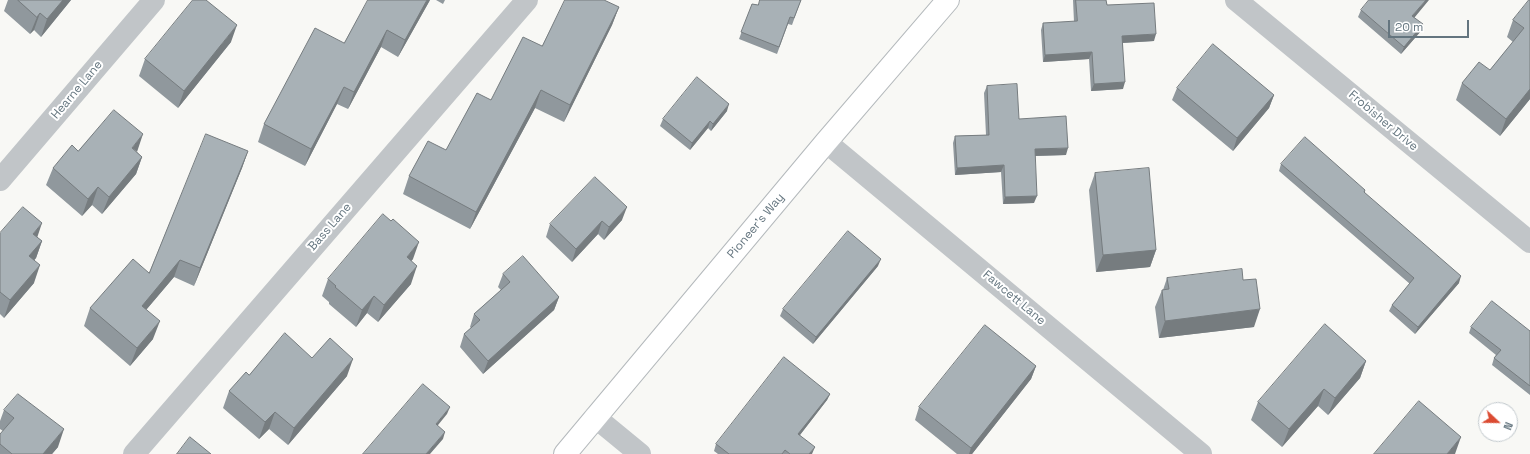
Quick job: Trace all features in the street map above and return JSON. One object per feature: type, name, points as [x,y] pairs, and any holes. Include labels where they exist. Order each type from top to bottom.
[{"type":"main road","name":"Pioneer's Way","points":[[565,454],[826,142],[948,0]]},
{"type":"street","name":"Hearne Lane","points":[[0,180],[154,0]]},
{"type":"street","name":"Bass Lane","points":[[134,454],[527,0]]},
{"type":"street","name":"Frobisher Drive","points":[[1236,0],[1530,242]]},
{"type":"street","name":"Fawcett Lane","points":[[826,142],[1201,454]]},
{"type":"street","points":[[595,417],[640,454]]},
{"type":"building","points":[[18,0],[63,0],[47,19],[40,13],[37,17]]},
{"type":"building","points":[[193,0],[206,0],[237,25],[184,91],[145,59]]},
{"type":"building","points":[[368,0],[427,0],[405,40],[387,30],[354,92],[344,87],[311,149],[264,124],[315,28],[344,43]]},
{"type":"building","points":[[565,0],[604,0],[619,7],[570,105],[541,90],[476,212],[409,176],[428,141],[446,150],[477,93],[491,100],[523,37],[542,46]]},
{"type":"building","points":[[760,0],[801,0],[794,18],[790,17],[779,47],[741,32],[752,4],[758,5]]},
{"type":"building","points":[[1076,0],[1106,0],[1107,5],[1154,3],[1156,34],[1122,36],[1125,82],[1094,84],[1092,52],[1045,55],[1043,23],[1077,21]]},
{"type":"building","points":[[1369,0],[1426,0],[1412,16],[1423,24],[1404,47],[1361,10]]},
{"type":"building","points":[[1529,0],[1530,89],[1506,119],[1462,83],[1479,62],[1490,70],[1524,28],[1513,20]]},
{"type":"building","points":[[1213,44],[1274,95],[1237,138],[1177,88]]},
{"type":"building","points":[[697,77],[729,104],[713,124],[710,121],[692,143],[663,119]]},
{"type":"building","points":[[1017,84],[1019,119],[1066,116],[1068,148],[1035,149],[1037,196],[1005,197],[1004,165],[957,168],[955,136],[989,135],[987,86]]},
{"type":"building","points":[[114,110],[143,134],[132,148],[142,157],[109,197],[98,187],[88,199],[53,168],[72,145],[78,151]]},
{"type":"building","points":[[206,134],[248,151],[200,268],[180,260],[142,306],[160,321],[137,348],[90,308],[133,259],[149,273]]},
{"type":"building","points":[[1305,137],[1365,190],[1364,192],[1461,276],[1418,327],[1392,305],[1414,278],[1281,164]]},
{"type":"building","points":[[1149,168],[1156,250],[1103,255],[1095,173]]},
{"type":"building","points":[[595,177],[627,207],[609,227],[602,221],[576,249],[550,224]]},
{"type":"building","points":[[23,207],[42,223],[33,234],[42,241],[29,256],[40,265],[10,300],[0,292],[0,233]]},
{"type":"building","points":[[383,214],[391,221],[393,219],[419,242],[407,257],[417,266],[384,305],[374,296],[362,310],[328,279]]},
{"type":"building","points":[[848,231],[881,259],[816,337],[783,309]]},
{"type":"building","points":[[523,256],[559,297],[488,361],[464,334],[480,320],[474,314],[510,282],[503,274]]},
{"type":"building","points":[[1242,269],[1243,280],[1256,279],[1260,309],[1165,321],[1162,290],[1169,289],[1167,278]]},
{"type":"building","points":[[1492,301],[1530,331],[1530,386],[1494,358],[1501,350],[1471,327]]},
{"type":"building","points":[[1325,324],[1366,361],[1335,398],[1324,389],[1289,429],[1258,402]]},
{"type":"building","points":[[985,325],[1036,366],[971,448],[919,407]]},
{"type":"building","points":[[285,333],[312,358],[330,338],[353,359],[294,428],[275,412],[265,422],[229,391],[246,372],[249,375]]},
{"type":"building","points":[[784,357],[830,394],[798,434],[815,447],[809,454],[790,454],[785,450],[782,454],[729,454],[716,444]]},
{"type":"building","points":[[423,384],[450,407],[436,424],[445,432],[426,454],[363,454]]},
{"type":"building","points":[[18,394],[64,429],[43,454],[12,454],[0,444],[0,434],[14,418],[4,410]]},
{"type":"building","points":[[1419,401],[1461,437],[1447,454],[1374,454]]},
{"type":"building","points":[[190,437],[211,454],[177,454]]}]
